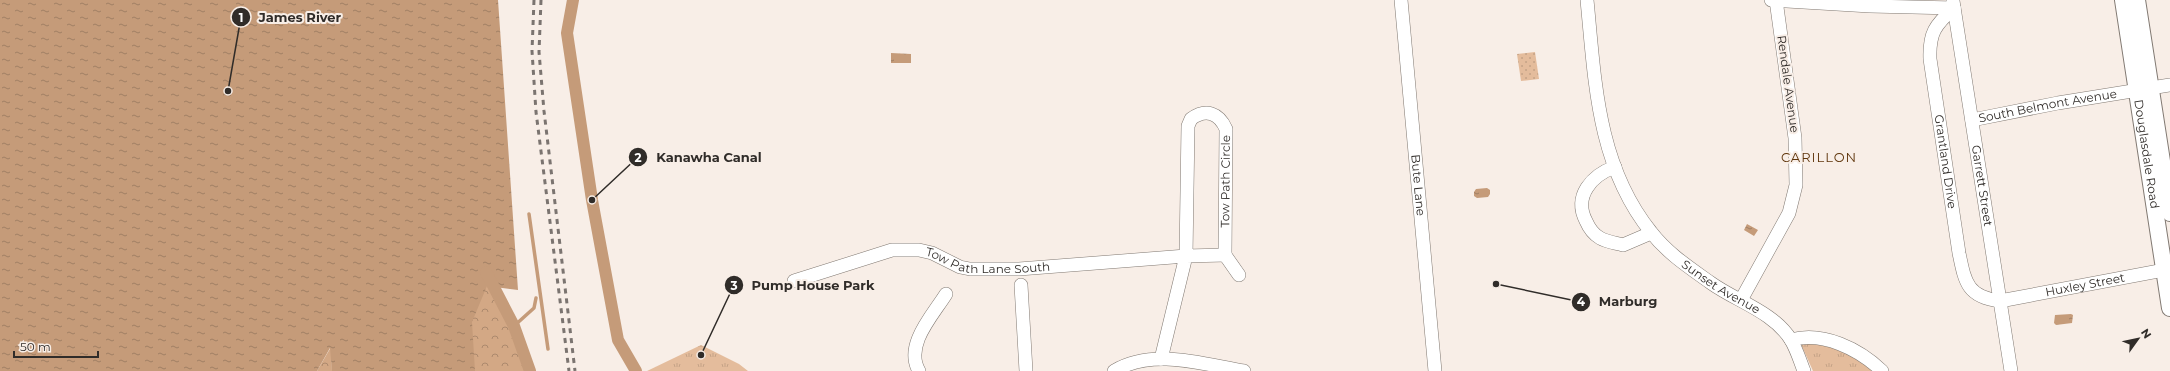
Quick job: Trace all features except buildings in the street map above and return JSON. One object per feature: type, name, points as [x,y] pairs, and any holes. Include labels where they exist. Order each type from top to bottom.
[{"type":"street","name":"Bute Lane","points":[[1401,0],[1434,371]]},
{"type":"street","name":"Sunset Avenue","points":[[1588,0],[1596,95],[1605,136],[1624,190],[1651,232],[1686,264],[1715,286],[1741,300],[1767,317],[1791,340],[1804,371]]},
{"type":"street","points":[[1771,0],[1870,6],[1953,4]]},
{"type":"street","name":"Rendale Avenue","points":[[1741,300],[1789,213],[1796,185],[1795,138],[1776,0]]},
{"type":"street","name":"Douglasdale Road","points":[[2123,0],[2144,89],[2170,213]]},
{"type":"street","name":"Douglasdale Road","points":[[2137,0],[2144,89],[2167,270],[2170,308]]},
{"type":"street","name":"Garrett Street","points":[[1953,4],[2011,371]]},
{"type":"street","name":"Grantland Drive","points":[[1953,4],[1932,31],[1929,45],[1946,171],[1963,274],[1968,287],[1976,294],[1988,299],[2000,301]]},
{"type":"street","name":"South Belmont Avenue","points":[[1972,120],[2170,85]]},
{"type":"street","name":"Tow Path Circle","points":[[1186,256],[1188,126],[1191,119],[1205,112],[1215,115],[1222,120],[1226,129],[1225,255]]},
{"type":"street","points":[[1615,167],[1604,171],[1593,179],[1581,201],[1583,216],[1591,231],[1599,238],[1623,245],[1651,232]]},
{"type":"street","name":"Tow Path Lane South","points":[[794,281],[892,250],[907,249],[932,253],[960,267],[970,269],[1019,269],[1186,256]]},
{"type":"street","points":[[1161,359],[1186,256],[1225,255],[1239,275]]},
{"type":"street","name":"Huxley Street","points":[[2000,301],[2167,270]]},
{"type":"street","points":[[1021,285],[1026,371]]},
{"type":"street","points":[[919,371],[914,356],[917,341],[946,294]]},
{"type":"street","points":[[1791,340],[1800,337],[1832,342],[1864,356],[1882,371]]},
{"type":"street","points":[[1114,371],[1137,360],[1161,359],[1244,371]]},
{"type":"green space","points":[[1535,52],[1539,79],[1521,81],[1517,54]]},
{"type":"green space","points":[[482,262],[520,340],[530,371],[467,371],[468,312]]},
{"type":"green space","points":[[1800,342],[1831,345],[1877,371],[1813,371]]},
{"type":"green space","points":[[701,345],[739,364],[748,371],[647,371]]},
{"type":"green space","points":[[331,347],[332,371],[317,371]]},
{"type":"water","points":[[0,0],[498,0],[518,290],[487,286],[472,322],[475,371],[332,371],[330,348],[317,371],[0,371]]},
{"type":"water","points":[[891,53],[911,54],[911,63],[891,63]]},
{"type":"water","points":[[1487,188],[1490,190],[1488,197],[1477,198],[1474,196],[1476,189]]},
{"type":"water","points":[[1747,224],[1758,230],[1754,236],[1744,230]]},
{"type":"water","points":[[2055,315],[2073,315],[2072,323],[2056,325],[2054,323]]},
{"type":"waterway","points":[[573,0],[567,33],[592,200],[618,340],[636,371]]},
{"type":"waterway","points":[[529,214],[548,349]]},
{"type":"waterway","points":[[486,272],[514,326],[530,371]]},
{"type":"waterway","points":[[514,326],[534,308],[536,298]]},
{"type":"railway","points":[[534,0],[532,51],[536,112],[569,371]]},
{"type":"railway","points":[[541,0],[539,52],[544,111],[575,371]]},
{"type":"place","name":"James River","points":[[228,91]]},
{"type":"place","name":"Kanawha Canal","points":[[592,200]]},
{"type":"place","name":"Marburg","points":[[1496,284]]},
{"type":"place","name":"Pump House Park","points":[[701,355]]},
{"type":"district","name":"CARILLON","points":[[1819,157]]}]
